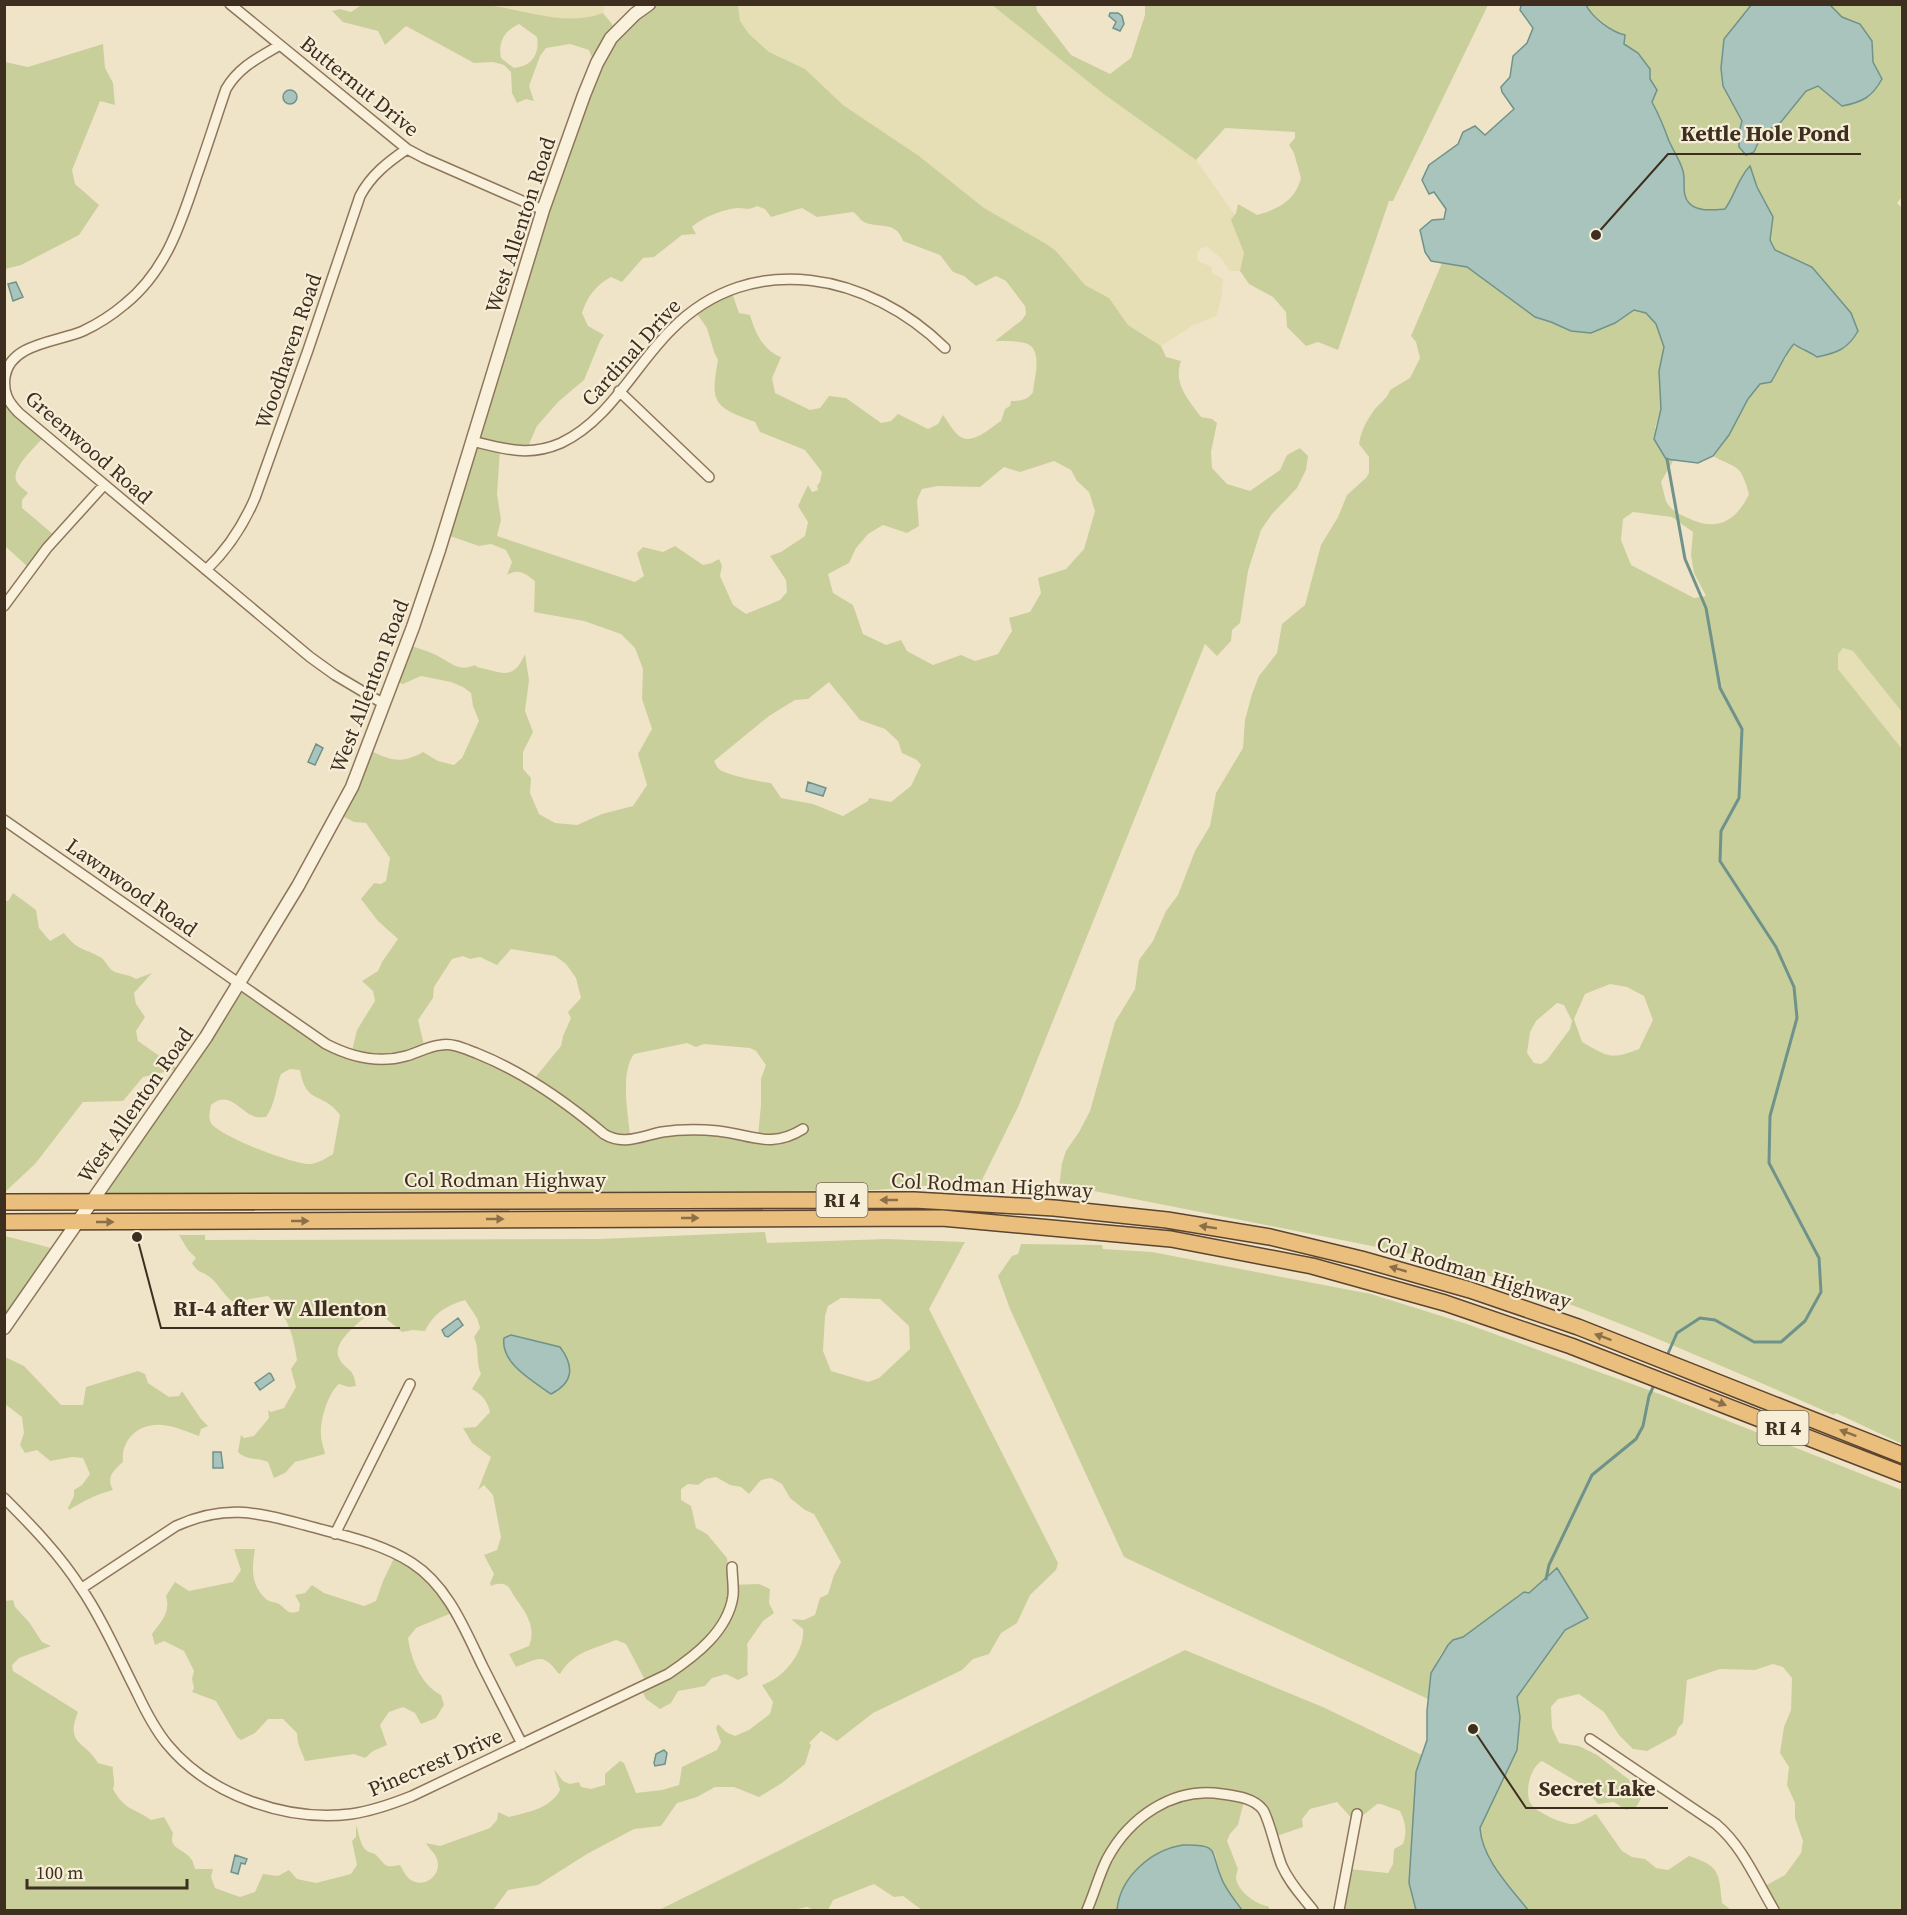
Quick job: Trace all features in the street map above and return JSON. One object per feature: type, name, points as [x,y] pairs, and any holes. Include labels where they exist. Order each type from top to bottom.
[{"type":"highway","name":"Col Rodman Highway","points":[[4,1202],[914,1200],[960,1201],[1100,1212],[1167,1220],[1270,1237],[1361,1259],[1509,1303],[1664,1361],[1902,1455]]},
{"type":"highway","name":"Col Rodman Highway","points":[[4,1222],[942,1218],[1171,1239],[1312,1266],[1445,1302],[1657,1379],[1902,1474]]},
{"type":"street","name":"Butternut Drive","points":[[230,4],[407,148],[424,158],[543,210]]},
{"type":"street","name":"West Allenton Road","points":[[4,1328],[206,1037],[298,886],[352,787],[417,616],[543,210],[597,63],[618,30],[649,4]]},
{"type":"street","name":"Greenwood Road","points":[[280,45],[244,66],[233,77],[226,89],[181,223],[154,274],[126,304],[96,325],[27,350],[10,363],[6,371],[5,394],[9,404],[310,657],[384,704]]},
{"type":"street","name":"Woodhaven Road","points":[[206,570],[231,542],[255,498],[360,196],[367,182],[383,166],[407,148]]},
{"type":"street","name":"Cardinal Drive","points":[[472,441],[522,452],[548,448],[573,436],[585,428],[651,351],[690,311],[732,288],[769,280],[808,279],[860,292],[910,319],[929,332],[945,348]]},
{"type":"street","points":[[619,391],[709,477]]},
{"type":"street","points":[[4,606],[47,548],[104,485]]},
{"type":"street","name":"Lawnwood Road","points":[[4,820],[326,1044],[353,1056],[374,1060],[394,1058],[441,1044],[450,1045],[501,1063],[537,1083],[604,1134],[618,1140],[628,1141],[673,1131],[696,1129],[770,1141],[790,1137],[803,1129]]},
{"type":"street","points":[[335,1534],[410,1384]]},
{"type":"street","name":"Pinecrest Drive","points":[[4,1498],[33,1527],[82,1588],[146,1710],[167,1744],[196,1772],[221,1786],[256,1803],[308,1815],[352,1814],[372,1810],[412,1796],[668,1674],[696,1654],[718,1629],[727,1614],[733,1596],[732,1567]]},
{"type":"street","points":[[82,1588],[162,1534],[184,1522],[206,1514],[237,1511],[252,1513],[368,1542],[411,1562],[430,1578],[460,1619],[522,1744]]},
{"type":"street","points":[[1590,1738],[1716,1824],[1730,1836],[1739,1846],[1774,1911]]},
{"type":"street","points":[[1088,1911],[1106,1862],[1122,1836],[1153,1808],[1177,1797],[1200,1792],[1248,1799],[1262,1808],[1289,1881],[1313,1911]]},
{"type":"street","points":[[1340,1911],[1357,1814]]},
{"type":"shaded area","points":[[483,5],[605,5],[603,13],[576,20],[546,17],[516,9]]},
{"type":"shaded area","points":[[738,5],[992,5],[1105,95],[1196,160],[1235,215],[1232,220],[1244,253],[1240,271],[1230,271],[1221,258],[1207,247],[1201,248],[1197,253],[1198,261],[1212,267],[1212,273],[1223,279],[1221,300],[1216,316],[1192,326],[1161,346],[1128,325],[1109,298],[1085,285],[1056,251],[984,208],[919,156],[843,105],[805,69],[769,52],[749,34],[740,21]]},
{"type":"shaded area","points":[[1843,648],[1853,651],[1902,712],[1902,749],[1838,669],[1838,654]]},
{"type":"green space","points":[[439,3],[499,7],[558,18],[588,17],[603,13],[617,30],[650,5],[738,5],[740,21],[749,34],[769,52],[805,69],[843,105],[919,156],[984,208],[1056,251],[1085,285],[1109,298],[1128,325],[1161,346],[1166,357],[1181,361],[1179,377],[1183,391],[1201,417],[1212,419],[1217,423],[1211,452],[1212,468],[1227,484],[1250,491],[1280,470],[1287,455],[1300,448],[1308,456],[1306,470],[1297,488],[1272,514],[1261,530],[1248,571],[1240,623],[1232,630],[1231,641],[1217,656],[1205,644],[1019,1105],[979,1186],[935,1185],[876,1190],[590,1193],[567,1200],[97,1202],[234,984],[304,1030],[352,1051],[357,1030],[375,1001],[373,991],[362,981],[378,971],[398,939],[378,921],[361,899],[374,883],[381,884],[386,881],[390,858],[366,823],[354,822],[334,812],[367,749],[395,760],[408,759],[423,752],[438,761],[454,765],[462,758],[479,721],[471,693],[463,687],[421,676],[403,684],[391,680],[405,644],[434,654],[458,667],[475,665],[506,673],[516,669],[525,654],[529,680],[525,711],[533,732],[523,752],[523,769],[531,778],[530,793],[539,814],[555,823],[577,825],[602,814],[633,806],[647,785],[638,754],[652,729],[642,699],[643,669],[635,648],[621,634],[584,621],[534,612],[535,581],[521,572],[507,575],[512,562],[506,550],[491,544],[479,546],[441,533],[596,68],[589,50],[570,44],[546,48],[540,56],[529,86],[534,101],[526,99],[517,103],[512,93],[511,72],[504,65],[493,62],[474,63],[406,26],[385,45],[378,31],[343,22],[332,11],[340,9],[351,12],[363,4]],"holes":[[[519,24],[537,37],[538,43],[536,54],[530,62],[514,68],[501,58],[500,52],[503,38]],[[757,206],[765,209],[771,217],[802,208],[817,217],[853,212],[864,222],[892,228],[900,234],[903,241],[940,255],[953,272],[964,276],[976,286],[996,276],[1006,281],[1025,306],[1026,314],[1022,320],[995,341],[1022,342],[1031,346],[1037,364],[1033,392],[1023,400],[1011,401],[1001,421],[980,435],[969,439],[958,435],[943,415],[938,424],[928,429],[898,414],[891,421],[881,423],[846,398],[829,396],[820,408],[810,410],[775,393],[772,378],[781,357],[765,346],[750,315],[739,313],[731,290],[695,311],[707,328],[718,360],[715,386],[718,402],[731,412],[755,422],[760,432],[805,450],[822,472],[817,486],[818,490],[812,492],[808,485],[798,506],[808,522],[805,536],[781,552],[770,556],[786,580],[787,592],[780,600],[746,614],[733,605],[720,576],[722,566],[719,559],[703,565],[675,546],[663,552],[643,547],[637,553],[644,576],[635,582],[497,536],[501,520],[497,494],[500,450],[526,451],[537,426],[558,402],[584,380],[604,335],[588,326],[582,313],[593,292],[611,277],[622,282],[643,258],[654,257],[682,235],[696,234],[692,227],[707,217],[732,209]],[[1054,461],[1071,470],[1077,481],[1089,492],[1095,511],[1084,549],[1066,569],[1038,578],[1041,593],[1030,612],[1009,618],[1012,631],[998,654],[975,661],[961,655],[933,665],[907,651],[901,640],[886,645],[863,634],[853,605],[833,593],[828,574],[849,563],[856,548],[868,534],[883,525],[907,533],[919,526],[917,500],[922,489],[938,486],[980,487],[1004,467],[1020,472]],[[829,682],[860,720],[885,729],[898,741],[902,753],[917,760],[921,765],[911,786],[891,802],[869,798],[868,801],[843,816],[813,804],[781,798],[771,783],[736,776],[718,768],[714,761],[769,716],[795,700],[808,699]],[[511,949],[555,956],[566,964],[576,978],[581,998],[568,1012],[571,1018],[561,1046],[534,1079],[462,1047],[424,1045],[418,1020],[433,998],[434,987],[452,959],[463,956],[470,959],[480,957],[497,965]],[[687,1043],[696,1047],[704,1044],[750,1048],[756,1051],[766,1065],[761,1079],[758,1135],[710,1127],[630,1136],[626,1093],[627,1071],[634,1054]],[[290,1069],[300,1070],[306,1089],[334,1108],[340,1115],[333,1154],[311,1164],[290,1160],[228,1135],[217,1129],[209,1117],[211,1105],[218,1101],[229,1101],[257,1117],[266,1117],[272,1106],[281,1074]]]},
{"type":"green space","points":[[992,5],[1036,5],[1037,11],[1071,55],[1110,74],[1131,58],[1145,15],[1145,5],[1488,5],[1393,201],[1389,201],[1338,350],[1318,342],[1306,346],[1287,327],[1286,312],[1273,297],[1249,284],[1240,271],[1244,253],[1231,220],[1238,204],[1257,215],[1279,207],[1295,193],[1301,178],[1294,153],[1289,145],[1295,138],[1295,132],[1225,128],[1196,160],[1105,95]]},
{"type":"green space","points":[[1586,5],[1752,5],[1724,39],[1723,86],[1742,121],[1739,133],[1754,152],[1762,134],[1781,122],[1806,91],[1818,86],[1842,105],[1882,79],[1873,62],[1872,41],[1860,25],[1842,17],[1830,5],[1902,5],[1902,197],[1897,203],[1902,208],[1902,712],[1853,651],[1843,648],[1838,654],[1838,669],[1902,749],[1902,1444],[1836,1413],[1834,1415],[1633,1329],[1531,1290],[1427,1257],[1079,1188],[1059,1187],[1066,1151],[1090,1111],[1115,1022],[1135,989],[1139,960],[1153,941],[1166,911],[1178,895],[1195,851],[1210,826],[1216,793],[1243,748],[1245,720],[1259,676],[1277,653],[1282,624],[1305,605],[1321,545],[1338,517],[1347,495],[1369,473],[1369,457],[1359,444],[1363,430],[1372,413],[1390,390],[1410,378],[1420,358],[1416,342],[1411,336],[1442,263],[1467,267],[1535,317],[1571,331],[1615,323],[1634,310],[1646,313],[1656,324],[1664,347],[1659,371],[1661,409],[1655,428],[1673,461],[1661,482],[1670,507],[1698,522],[1716,524],[1724,522],[1738,512],[1749,494],[1741,472],[1713,456],[1760,383],[1767,383],[1795,343],[1817,357],[1812,267],[1775,251],[1770,240],[1773,217],[1757,187],[1750,166],[1742,176],[1725,209],[1710,210],[1692,206],[1685,196],[1682,167],[1652,102],[1650,79],[1638,53],[1624,44],[1618,34],[1590,12]],"holes":[[[1633,512],[1672,517],[1693,532],[1691,555],[1694,573],[1706,596],[1694,598],[1631,565],[1621,540],[1623,519]],[[1610,984],[1627,987],[1644,996],[1653,1020],[1639,1049],[1615,1056],[1604,1054],[1582,1042],[1574,1019],[1585,994]],[[1557,1003],[1564,1005],[1572,1021],[1570,1029],[1547,1060],[1541,1064],[1534,1063],[1527,1053],[1530,1032],[1536,1021]]]},
{"type":"green space","points":[[103,44],[105,68],[113,83],[115,105],[100,101],[72,170],[75,184],[99,205],[79,235],[21,265],[5,269],[5,62],[28,67]]},
{"type":"green space","points":[[4,388],[8,402],[44,437],[24,458],[16,477],[18,483],[28,493],[22,500],[22,508],[54,535],[28,567],[5,546]]},
{"type":"green space","points":[[13,893],[36,910],[39,928],[50,941],[64,933],[77,946],[102,958],[116,972],[136,979],[152,973],[134,993],[136,1004],[145,1017],[136,1031],[138,1041],[178,1069],[143,1077],[123,1101],[83,1102],[35,1164],[5,1192],[4,902],[9,900]]},
{"type":"green space","points":[[765,1232],[767,1243],[886,1239],[965,1242],[929,1309],[1058,1563],[1056,1570],[1030,1595],[1017,1623],[1001,1633],[989,1654],[973,1659],[962,1670],[873,1713],[837,1741],[821,1731],[809,1743],[811,1745],[805,1764],[782,1783],[759,1797],[734,1787],[715,1787],[697,1797],[677,1803],[661,1826],[634,1829],[587,1854],[538,1885],[508,1890],[494,1909],[5,1910],[4,1601],[13,1600],[15,1607],[29,1622],[42,1642],[51,1646],[19,1658],[12,1665],[13,1671],[78,1712],[75,1737],[98,1763],[113,1767],[113,1789],[121,1801],[151,1820],[164,1817],[173,1833],[173,1843],[189,1856],[195,1869],[213,1869],[211,1877],[215,1888],[240,1897],[255,1892],[263,1874],[278,1876],[289,1870],[297,1879],[316,1883],[351,1874],[357,1865],[352,1841],[356,1837],[356,1825],[361,1843],[367,1851],[375,1854],[386,1865],[400,1865],[411,1880],[425,1882],[433,1877],[438,1869],[435,1855],[426,1843],[440,1846],[490,1828],[497,1820],[498,1812],[509,1817],[544,1806],[560,1790],[554,1769],[563,1781],[570,1784],[579,1782],[581,1787],[591,1789],[605,1785],[605,1774],[620,1761],[624,1763],[636,1793],[662,1790],[679,1785],[682,1767],[717,1750],[721,1742],[716,1728],[718,1724],[726,1732],[735,1736],[749,1730],[770,1714],[773,1702],[762,1685],[778,1677],[792,1663],[803,1638],[803,1629],[791,1619],[804,1620],[815,1615],[820,1598],[828,1594],[841,1562],[814,1514],[790,1498],[782,1484],[771,1478],[761,1480],[749,1494],[741,1487],[730,1485],[716,1477],[706,1479],[698,1485],[688,1484],[681,1489],[681,1500],[691,1506],[696,1528],[707,1534],[727,1558],[731,1585],[759,1584],[770,1589],[769,1603],[774,1613],[763,1621],[747,1644],[748,1675],[738,1680],[726,1674],[712,1678],[705,1686],[678,1691],[671,1703],[660,1709],[646,1699],[640,1686],[645,1680],[626,1644],[616,1640],[578,1656],[560,1674],[548,1662],[540,1659],[516,1667],[509,1654],[529,1646],[532,1632],[526,1614],[509,1588],[500,1584],[491,1586],[494,1574],[484,1555],[497,1550],[501,1537],[493,1495],[484,1485],[478,1490],[491,1457],[472,1443],[463,1428],[476,1427],[490,1412],[484,1398],[472,1389],[481,1374],[474,1337],[480,1328],[477,1318],[465,1300],[441,1311],[432,1319],[425,1331],[402,1332],[383,1316],[371,1313],[354,1327],[343,1339],[338,1352],[339,1358],[353,1375],[356,1386],[349,1387],[339,1384],[328,1400],[321,1429],[325,1454],[295,1462],[285,1473],[274,1478],[268,1462],[245,1457],[238,1452],[241,1435],[244,1438],[254,1436],[269,1418],[268,1410],[271,1412],[284,1408],[296,1387],[291,1369],[297,1360],[288,1325],[280,1310],[268,1296],[249,1299],[239,1305],[231,1300],[211,1278],[194,1267],[192,1263],[196,1258],[179,1235],[205,1235],[205,1240],[600,1239]],"holes":[[[841,1298],[880,1299],[909,1326],[910,1349],[879,1378],[868,1382],[831,1371],[823,1351],[825,1316],[828,1306]]]},
{"type":"green space","points":[[5,1236],[55,1249],[5,1319]]},
{"type":"green space","points":[[1021,1244],[1102,1245],[1103,1249],[1152,1252],[1371,1294],[1467,1324],[1665,1396],[1902,1490],[1902,1910],[1768,1910],[1771,1908],[1761,1888],[1785,1875],[1801,1853],[1803,1841],[1795,1818],[1795,1803],[1787,1785],[1789,1767],[1780,1753],[1784,1727],[1791,1710],[1792,1678],[1783,1667],[1773,1664],[1755,1670],[1720,1669],[1687,1680],[1683,1723],[1676,1735],[1647,1751],[1633,1749],[1619,1735],[1604,1712],[1579,1694],[1558,1699],[1551,1707],[1552,1728],[1559,1743],[1579,1746],[1597,1755],[1645,1792],[1636,1807],[1626,1810],[1614,1802],[1598,1804],[1581,1784],[1542,1761],[1534,1769],[1529,1781],[1529,1799],[1538,1811],[1569,1824],[1596,1814],[1622,1851],[1632,1857],[1645,1859],[1656,1868],[1668,1870],[1689,1856],[1707,1863],[1716,1872],[1722,1903],[1731,1910],[1528,1910],[1491,1862],[1480,1828],[1517,1750],[1520,1717],[1517,1697],[1565,1630],[1537,1585],[1529,1593],[1447,1646],[1437,1662],[1428,1699],[1124,1557],[1010,1309],[998,1276],[1012,1256],[1018,1254]]},
{"type":"green space","points":[[5,1357],[24,1366],[61,1405],[83,1405],[86,1387],[138,1371],[145,1374],[148,1383],[169,1397],[179,1396],[182,1391],[208,1426],[201,1429],[199,1436],[162,1425],[139,1430],[128,1440],[123,1462],[110,1478],[113,1490],[90,1498],[69,1510],[74,1490],[82,1485],[90,1474],[83,1458],[72,1457],[50,1461],[37,1450],[25,1453],[20,1445],[24,1433],[22,1417],[5,1404]]},
{"type":"green space","points":[[234,1549],[255,1549],[253,1576],[257,1588],[267,1600],[279,1604],[292,1613],[299,1611],[300,1604],[295,1595],[305,1593],[312,1585],[324,1593],[364,1606],[376,1601],[396,1554],[425,1572],[454,1612],[416,1628],[408,1638],[418,1671],[428,1685],[441,1695],[444,1705],[436,1718],[421,1724],[415,1713],[403,1707],[389,1712],[380,1725],[387,1745],[373,1751],[365,1758],[354,1754],[305,1761],[297,1733],[283,1719],[268,1719],[255,1733],[241,1740],[237,1737],[216,1701],[192,1692],[194,1671],[184,1651],[164,1641],[155,1645],[152,1634],[164,1616],[167,1607],[166,1596],[175,1582],[189,1591],[233,1582],[241,1570]]},
{"type":"green space","points":[[1185,1650],[1325,1708],[1422,1755],[1409,1883],[1416,1910],[1341,1910],[1349,1869],[1388,1873],[1393,1864],[1394,1849],[1403,1844],[1404,1840],[1404,1820],[1400,1811],[1377,1804],[1355,1822],[1337,1802],[1310,1809],[1302,1819],[1303,1827],[1274,1837],[1265,1811],[1244,1801],[1238,1825],[1227,1841],[1238,1869],[1237,1883],[1248,1896],[1268,1906],[1270,1910],[1242,1910],[1221,1879],[1215,1854],[1208,1847],[1194,1845],[1167,1848],[1118,1902],[1117,1910],[922,1910],[903,1896],[894,1897],[874,1884],[833,1900],[828,1910],[814,1910],[807,1907],[793,1910],[659,1910]]},
{"type":"water","points":[[1752,4],[1830,5],[1842,17],[1860,24],[1872,41],[1873,62],[1882,79],[1866,98],[1842,106],[1818,86],[1806,91],[1781,122],[1762,134],[1754,152],[1746,155],[1739,147],[1742,121],[1723,86],[1721,68],[1724,39]]},
{"type":"water","points":[[1521,5],[1586,5],[1602,23],[1625,35],[1624,44],[1638,53],[1650,69],[1650,79],[1657,90],[1652,102],[1682,167],[1684,192],[1689,203],[1701,209],[1725,209],[1742,176],[1750,166],[1757,187],[1773,217],[1770,240],[1775,250],[1812,267],[1851,313],[1858,331],[1841,349],[1817,357],[1794,344],[1771,382],[1760,384],[1748,399],[1729,435],[1713,456],[1698,463],[1666,459],[1654,439],[1661,409],[1659,371],[1664,347],[1656,324],[1646,313],[1634,310],[1615,323],[1591,333],[1571,331],[1535,317],[1467,267],[1431,261],[1425,252],[1420,230],[1432,220],[1444,219],[1446,209],[1434,192],[1429,194],[1422,180],[1429,165],[1458,144],[1463,132],[1475,126],[1485,135],[1514,109],[1501,87],[1510,77],[1513,56],[1527,43],[1533,28],[1520,10]]},
{"type":"water","points":[[1110,13],[1118,13],[1122,16],[1124,24],[1120,31],[1113,28],[1116,22],[1109,16]]},
{"type":"water","points":[[287,90],[293,90],[297,97],[293,104],[287,104],[283,100],[283,94]]},
{"type":"water","points":[[16,282],[23,297],[13,301],[8,284]]},
{"type":"water","points":[[316,744],[323,748],[315,765],[308,762]]},
{"type":"water","points":[[808,782],[826,788],[823,796],[806,791]]},
{"type":"water","points":[[458,1318],[463,1325],[448,1337],[445,1336],[442,1330]]},
{"type":"water","points":[[511,1335],[560,1347],[570,1368],[564,1385],[551,1394],[519,1370],[512,1363],[504,1347],[504,1338]]},
{"type":"water","points":[[269,1373],[274,1380],[260,1390],[255,1383]]},
{"type":"water","points":[[213,1452],[221,1452],[223,1468],[213,1468]]},
{"type":"water","points":[[1557,1568],[1588,1618],[1565,1630],[1517,1697],[1520,1717],[1517,1750],[1480,1828],[1491,1862],[1528,1910],[1416,1910],[1409,1883],[1416,1772],[1427,1740],[1431,1673],[1453,1640],[1463,1637],[1524,1592],[1529,1593]]},
{"type":"water","points":[[664,1750],[667,1753],[665,1764],[655,1766],[656,1754]]},
{"type":"water","points":[[1183,1845],[1203,1846],[1212,1851],[1225,1886],[1242,1910],[1117,1910],[1124,1887],[1139,1867],[1160,1853]]},
{"type":"water","points":[[235,1855],[247,1859],[245,1864],[241,1863],[238,1874],[231,1872]]},
{"type":"waterway","points":[[1666,1358],[1677,1333],[1700,1318],[1715,1320],[1754,1342],[1781,1342],[1805,1321],[1821,1292],[1819,1258],[1769,1163],[1770,1116],[1797,1018],[1794,987],[1776,947],[1720,861],[1721,831],[1739,798],[1742,729],[1720,688],[1706,608],[1685,559],[1667,459]]},
{"type":"waterway","points":[[1546,1579],[1549,1565],[1592,1475],[1636,1439],[1643,1426],[1649,1396],[1655,1383]]},
{"type":"place","name":"Kettle Hole Pond","points":[[1596,235]]},
{"type":"place","name":"RI-4 after W Allenton","points":[[137,1237]]},
{"type":"place","name":"Secret Lake","points":[[1473,1729]]}]
